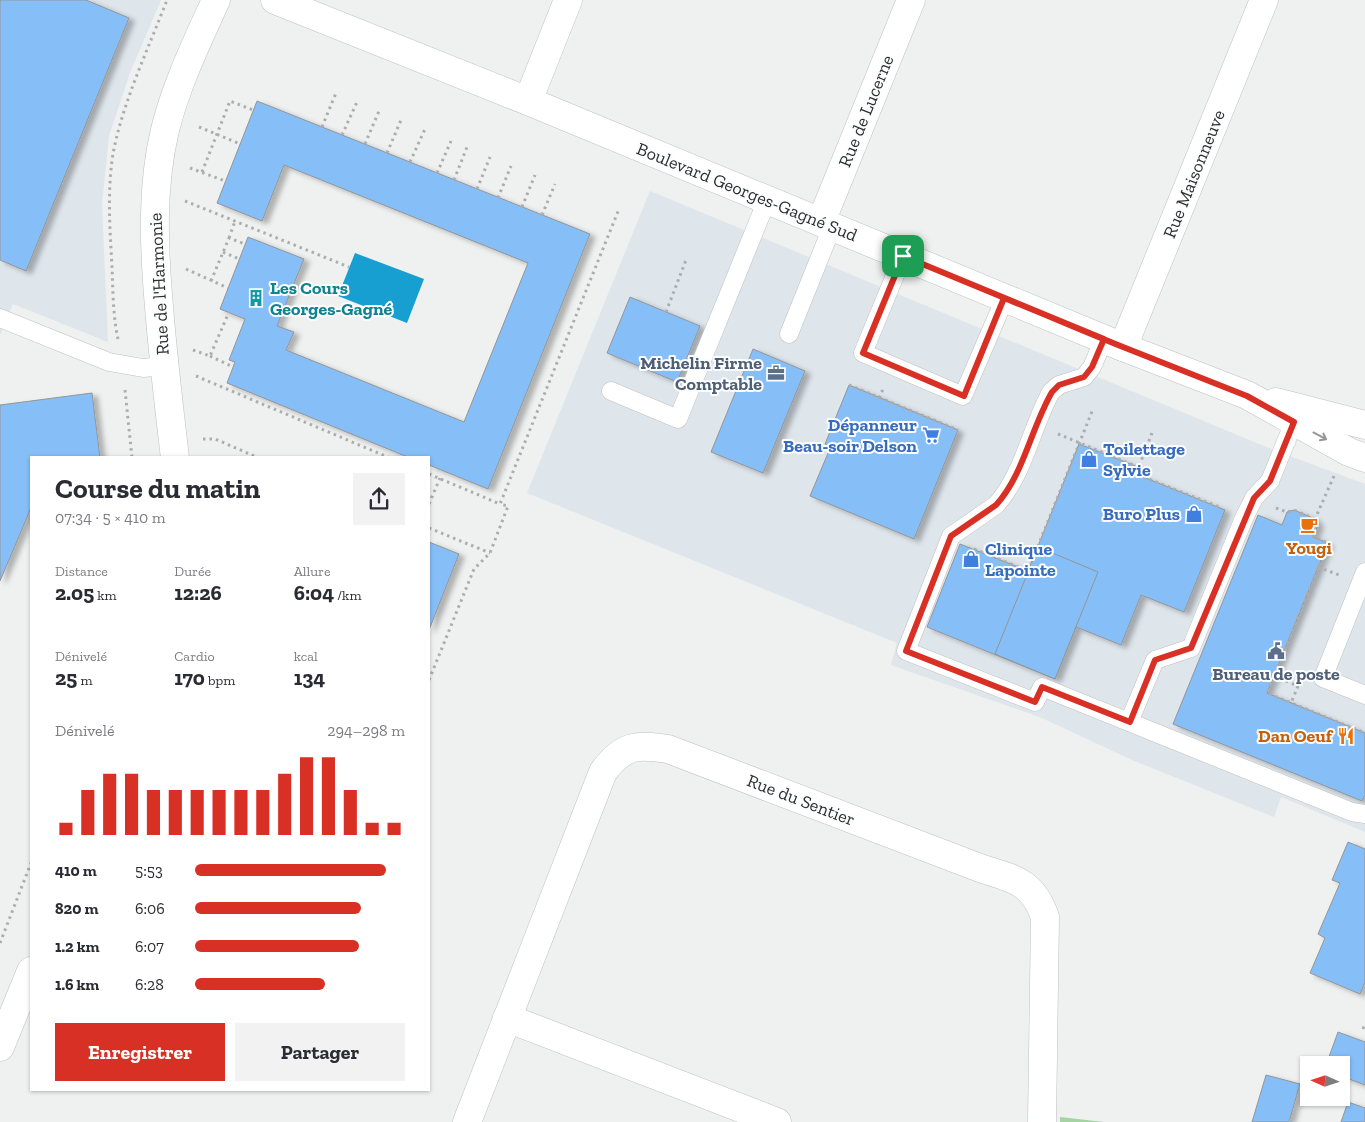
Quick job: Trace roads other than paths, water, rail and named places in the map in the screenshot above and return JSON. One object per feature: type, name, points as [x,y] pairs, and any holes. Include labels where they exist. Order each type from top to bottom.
[{"type":"street","name":"Rue de l'Harmonie","points":[[175,456],[164,366],[154,236],[156,199],[165,132],[176,95],[216,0]]},
{"type":"street","name":"Boulevard Georges-Gagné Sud","points":[[275,0],[528,101],[1113,343],[1247,396],[1297,414],[1365,425]]},
{"type":"street","points":[[528,101],[568,0]]},
{"type":"street","name":"Rue de Lucerne","points":[[826,225],[910,0]]},
{"type":"street","name":"Rue Maisonneuve","points":[[1113,343],[1264,0]]},
{"type":"street","name":"Boulevard Georges-Gagné Sud","points":[[1297,414],[1349,452],[1365,458]]},
{"type":"street","name":"Rue du Sentier","points":[[466,1122],[603,772],[614,757],[629,748],[648,746],[668,749],[1016,880],[1029,888],[1040,902],[1045,917],[1042,1122]]},
{"type":"street","points":[[0,1047],[30,973]]},
{"type":"street","points":[[507,1018],[777,1122]]},
{"type":"lane","points":[[611,391],[678,419],[767,200]]},
{"type":"lane","points":[[789,334],[826,225]]},
{"type":"lane","points":[[903,256],[863,353],[964,396],[1004,298]]},
{"type":"lane","points":[[0,318],[109,362],[142,368],[164,366]]},
{"type":"lane","points":[[1113,343],[1084,377],[1059,385],[1052,392],[1014,478],[1002,498],[996,505],[951,536],[906,651],[1035,702],[1042,687],[1352,812],[1365,814]]},
{"type":"lane","points":[[1130,722],[1155,660],[1191,648],[1254,498],[1270,481],[1297,414]]},
{"type":"lane","points":[[1365,572],[1323,678],[1365,695]]},
{"type":"water","points":[[355,253],[424,279],[407,323],[338,296]]},
{"type":"place","name":"Les Cours Georges-Gagné","points":[[256,298]]},
{"type":"place","name":"Michelin Firme Comptable","points":[[776,373]]},
{"type":"place","name":"Dépanneur Beau-soir Delson","points":[[931,435]]},
{"type":"place","name":"Toilettage Sylvie","points":[[1089,459]]},
{"type":"place","name":"Buro Plus","points":[[1194,514]]},
{"type":"place","name":"Yougi","points":[[1309,525]]},
{"type":"place","name":"Clinique Lapointe","points":[[971,559]]},
{"type":"place","name":"Bureau de poste","points":[[1276,651]]},
{"type":"place","name":"Dan Oeuf","points":[[1346,736]]}]
